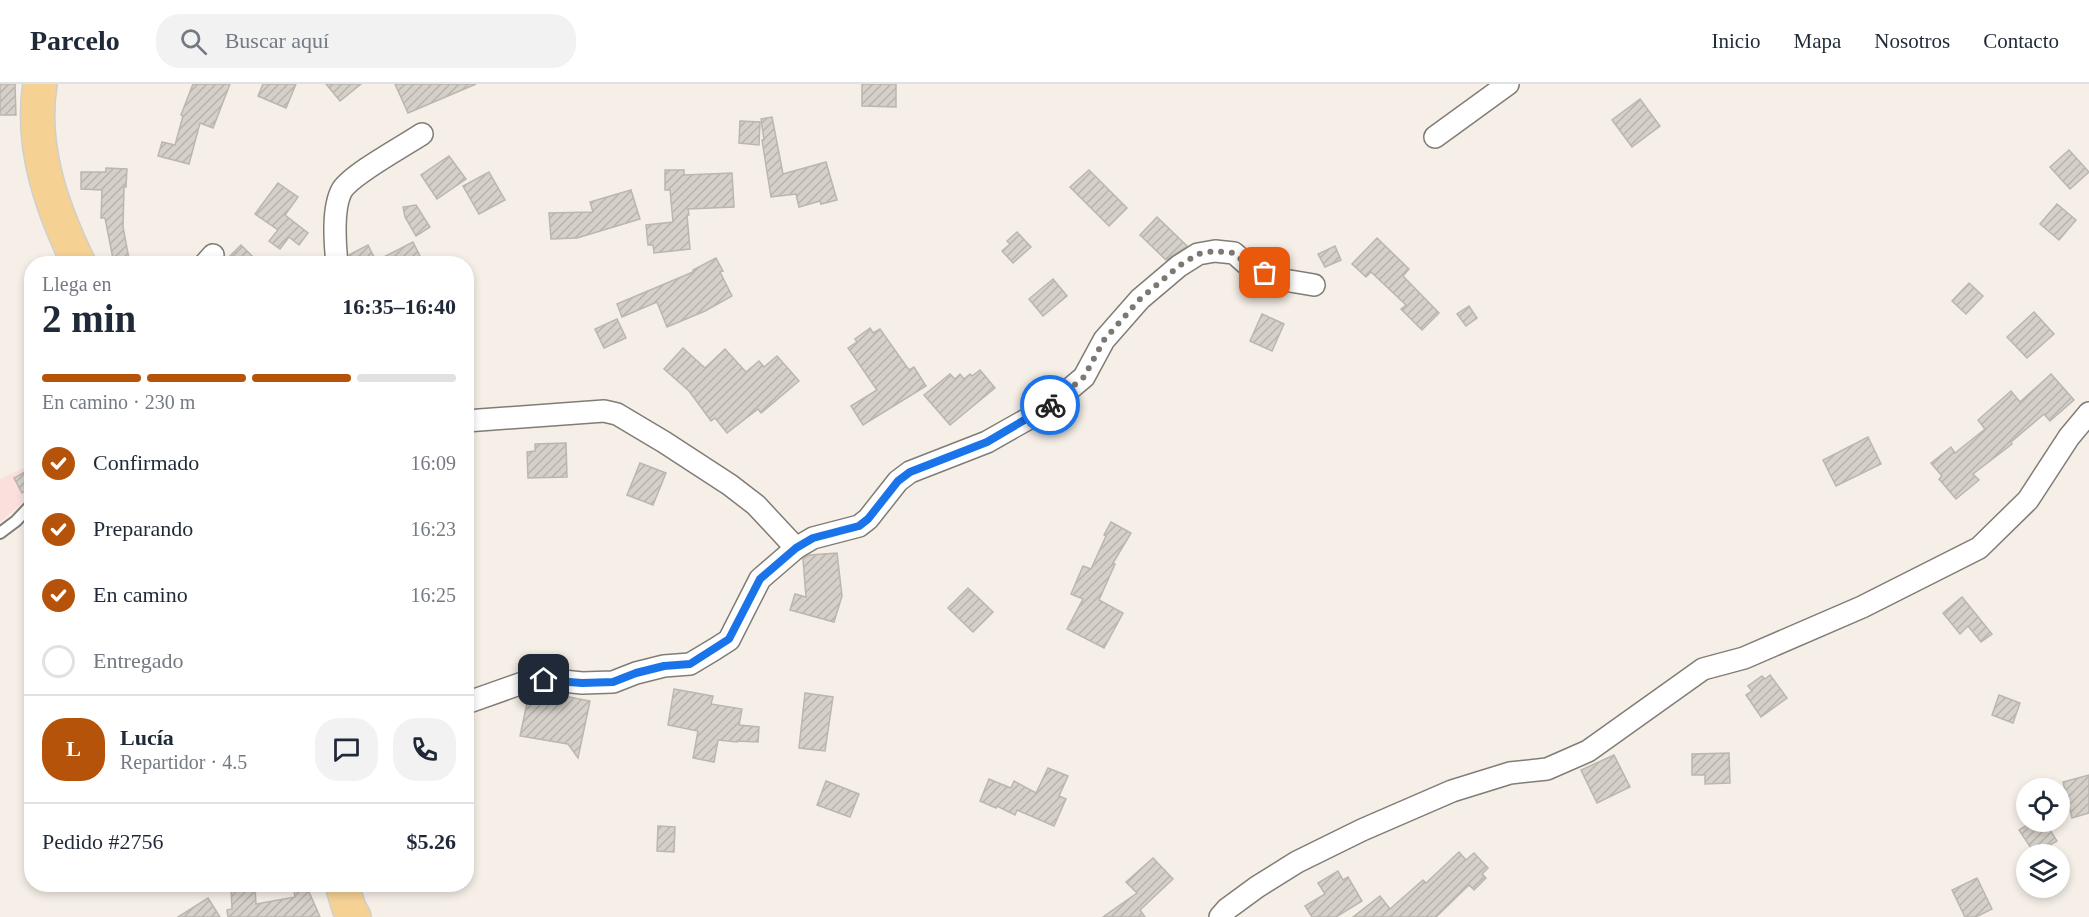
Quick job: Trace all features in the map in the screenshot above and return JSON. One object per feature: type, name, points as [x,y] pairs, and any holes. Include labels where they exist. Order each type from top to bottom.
[{"type":"main road","points":[[40,84],[38,135],[45,178],[62,228],[75,256]]},
{"type":"main road","points":[[345,892],[354,917]]},
{"type":"street","points":[[1434,137],[1508,84]]},
{"type":"street","points":[[336,256],[337,204],[342,191],[351,180],[422,134]]},
{"type":"street","points":[[474,700],[531,680],[613,682],[664,666],[690,664],[729,639],[760,579],[796,548],[813,538],[859,526],[868,519],[898,481],[910,472],[987,442],[1047,408],[1084,377],[1104,340],[1140,299],[1179,266],[1198,254],[1215,251],[1234,253],[1251,268],[1278,279],[1314,285]]},
{"type":"street","points":[[474,420],[604,411],[616,414],[730,485],[756,505],[796,548]]},
{"type":"street","points":[[1220,917],[1227,909],[1257,887],[1297,862],[1362,830],[1452,790],[1510,773],[1547,769],[1588,751],[1703,669],[1744,658],[1862,607],[1979,548],[2028,500],[2069,437],[2089,413]]},
{"type":"lane","points":[[0,533],[24,512]]},
{"type":"lane","points":[[16,521],[24,520]]},
{"type":"shaded area","points":[[24,468],[24,502],[0,522],[0,479]]},
{"type":"building","points":[[0,84],[15,84],[16,115],[0,115]]},
{"type":"building","points":[[193,84],[230,84],[213,128],[200,123],[189,164],[158,156],[162,142],[175,145],[183,116],[181,115]]},
{"type":"building","points":[[263,84],[296,84],[286,108],[258,96]]},
{"type":"building","points":[[326,84],[361,84],[340,101]]},
{"type":"building","points":[[395,84],[476,84],[408,113]]},
{"type":"building","points":[[862,84],[896,84],[896,107],[862,106]]},
{"type":"building","points":[[1640,99],[1660,126],[1632,147],[1612,120]]},
{"type":"building","points":[[772,117],[783,174],[826,162],[837,200],[821,204],[820,201],[799,207],[796,194],[771,197],[761,119]]},
{"type":"building","points":[[740,121],[760,122],[759,145],[739,143]]},
{"type":"building","points":[[2069,150],[2089,172],[2070,189],[2050,167]]},
{"type":"building","points":[[449,156],[466,179],[437,199],[421,175]]},
{"type":"building","points":[[106,168],[127,169],[123,227],[128,256],[112,256],[105,218],[101,218],[102,190],[81,189],[81,172],[106,172]]},
{"type":"building","points":[[665,170],[684,170],[684,175],[732,173],[734,207],[688,209],[690,249],[654,253],[653,245],[648,245],[646,225],[673,222],[670,190],[665,190]]},
{"type":"building","points":[[1089,170],[1127,208],[1109,226],[1070,187]]},
{"type":"building","points":[[489,172],[505,200],[479,214],[463,186]]},
{"type":"building","points":[[278,183],[298,197],[285,215],[308,233],[299,245],[289,237],[280,249],[269,241],[278,230],[255,214]]},
{"type":"building","points":[[631,190],[640,219],[577,238],[551,239],[549,213],[593,212],[590,202]]},
{"type":"building","points":[[2057,204],[2076,220],[2059,240],[2040,224]]},
{"type":"building","points":[[416,205],[430,227],[416,236],[405,217],[403,207]]},
{"type":"building","points":[[1157,217],[1187,246],[1166,260],[1140,235]]},
{"type":"building","points":[[1017,232],[1031,247],[1013,263],[1002,251],[1010,244],[1007,241]]},
{"type":"building","points":[[1377,238],[1409,269],[1403,276],[1439,313],[1422,330],[1401,309],[1406,305],[1371,272],[1366,277],[1352,264]]},
{"type":"building","points":[[413,242],[420,256],[386,256]]},
{"type":"building","points":[[241,245],[252,256],[230,256]]},
{"type":"building","points":[[368,245],[374,256],[349,256],[349,255]]},
{"type":"building","points":[[1335,246],[1341,260],[1325,267],[1318,254]]},
{"type":"building","points":[[716,258],[732,296],[705,311],[667,327],[657,302],[622,317],[617,304],[693,272]]},
{"type":"building","points":[[1053,279],[1067,296],[1043,316],[1029,299]]},
{"type":"building","points":[[1969,283],[1983,296],[1966,314],[1952,301]]},
{"type":"building","points":[[1469,306],[1477,318],[1466,326],[1457,314]]},
{"type":"building","points":[[2034,312],[2054,334],[2027,358],[2007,337]]},
{"type":"building","points":[[1262,314],[1284,324],[1272,351],[1250,341]]},
{"type":"building","points":[[617,319],[626,338],[604,348],[595,329]]},
{"type":"building","points":[[870,328],[873,333],[880,329],[909,370],[914,367],[926,386],[863,425],[851,406],[877,390],[848,348],[857,342],[855,339]]},
{"type":"building","points":[[683,348],[705,368],[725,349],[746,372],[759,361],[764,367],[777,356],[799,381],[761,413],[758,409],[727,433],[715,418],[711,421],[689,391],[664,369]]},
{"type":"building","points":[[980,370],[995,388],[950,425],[924,395],[950,374],[955,379],[960,374],[964,379]]},
{"type":"building","points":[[2051,374],[2074,400],[2050,421],[2044,414],[2011,442],[2012,444],[1973,474],[1979,480],[1956,499],[1939,479],[1942,476],[1931,463],[1951,447],[1955,453],[1985,429],[1978,420],[2011,391],[2020,402]]},
{"type":"building","points":[[1868,437],[1881,464],[1836,486],[1823,460]]},
{"type":"building","points":[[566,443],[567,477],[528,478],[527,452],[535,451],[535,444]]},
{"type":"building","points":[[640,463],[666,473],[653,505],[627,495]]},
{"type":"building","points":[[24,472],[24,492],[22,493],[14,478]]},
{"type":"building","points":[[1111,522],[1131,533],[1113,563],[1115,564],[1099,600],[1123,613],[1104,648],[1067,629],[1083,599],[1071,594],[1083,566],[1091,569]]},
{"type":"building","points":[[837,553],[842,596],[834,622],[790,610],[795,594],[806,597],[803,559],[809,555]]},
{"type":"building","points":[[968,588],[993,612],[973,632],[948,608]]},
{"type":"building","points":[[1962,597],[1992,634],[1981,642],[1968,626],[1960,634],[1943,613]]},
{"type":"building","points":[[1770,675],[1787,698],[1761,717],[1746,695],[1752,691],[1748,686],[1762,676],[1765,679]]},
{"type":"building","points":[[674,689],[713,696],[711,704],[742,709],[739,725],[759,727],[758,742],[718,740],[714,762],[693,758],[698,731],[668,725]]},
{"type":"building","points":[[544,692],[590,701],[578,758],[568,744],[520,736],[529,694]]},
{"type":"building","points":[[805,693],[833,697],[825,751],[799,748]]},
{"type":"building","points":[[1999,695],[2020,703],[2013,723],[1992,715]]},
{"type":"building","points":[[1729,753],[1730,783],[1705,784],[1705,775],[1692,775],[1692,754]]},
{"type":"building","points":[[1614,755],[1630,787],[1597,803],[1581,770]]},
{"type":"building","points":[[1048,768],[1068,776],[1059,796],[1066,799],[1054,826],[1017,810],[1015,815],[980,801],[989,779],[1011,788],[1014,781],[1036,793]]},
{"type":"building","points":[[2089,775],[2089,813],[2072,818],[2070,780]]},
{"type":"building","points":[[826,781],[859,794],[850,817],[817,805]]},
{"type":"building","points":[[658,826],[675,827],[674,852],[657,851]]},
{"type":"building","points":[[2020,832],[2051,832],[2057,841],[2052,844],[2028,844]]},
{"type":"building","points":[[1459,852],[1466,860],[1474,853],[1488,868],[1482,874],[1486,878],[1474,890],[1469,885],[1436,917],[1353,917],[1380,896],[1390,909],[1423,880],[1426,883]]},
{"type":"building","points":[[1153,858],[1173,879],[1140,910],[1145,917],[1103,917],[1137,893],[1126,882]]},
{"type":"building","points":[[1338,871],[1343,880],[1348,877],[1362,901],[1336,917],[1312,917],[1305,906],[1325,894],[1318,883]]},
{"type":"building","points":[[1977,878],[1992,909],[1976,917],[1965,917],[1952,890]]},
{"type":"building","points":[[231,892],[255,892],[256,904],[295,897],[294,892],[309,892],[320,917],[228,917],[227,910],[232,909]]},
{"type":"building","points":[[208,898],[220,917],[178,917]]},
{"type":"way so far","points":[[1050,405],[1084,377],[1104,340],[1140,299],[1179,266],[1198,254],[1215,251],[1234,253],[1251,268],[1265,273]]},
{"type":"route","points":[[544,680],[582,683],[613,682],[664,666],[690,664],[729,639],[760,579],[796,548],[813,538],[859,526],[868,519],[898,481],[910,472],[987,442],[1050,405]]}]
